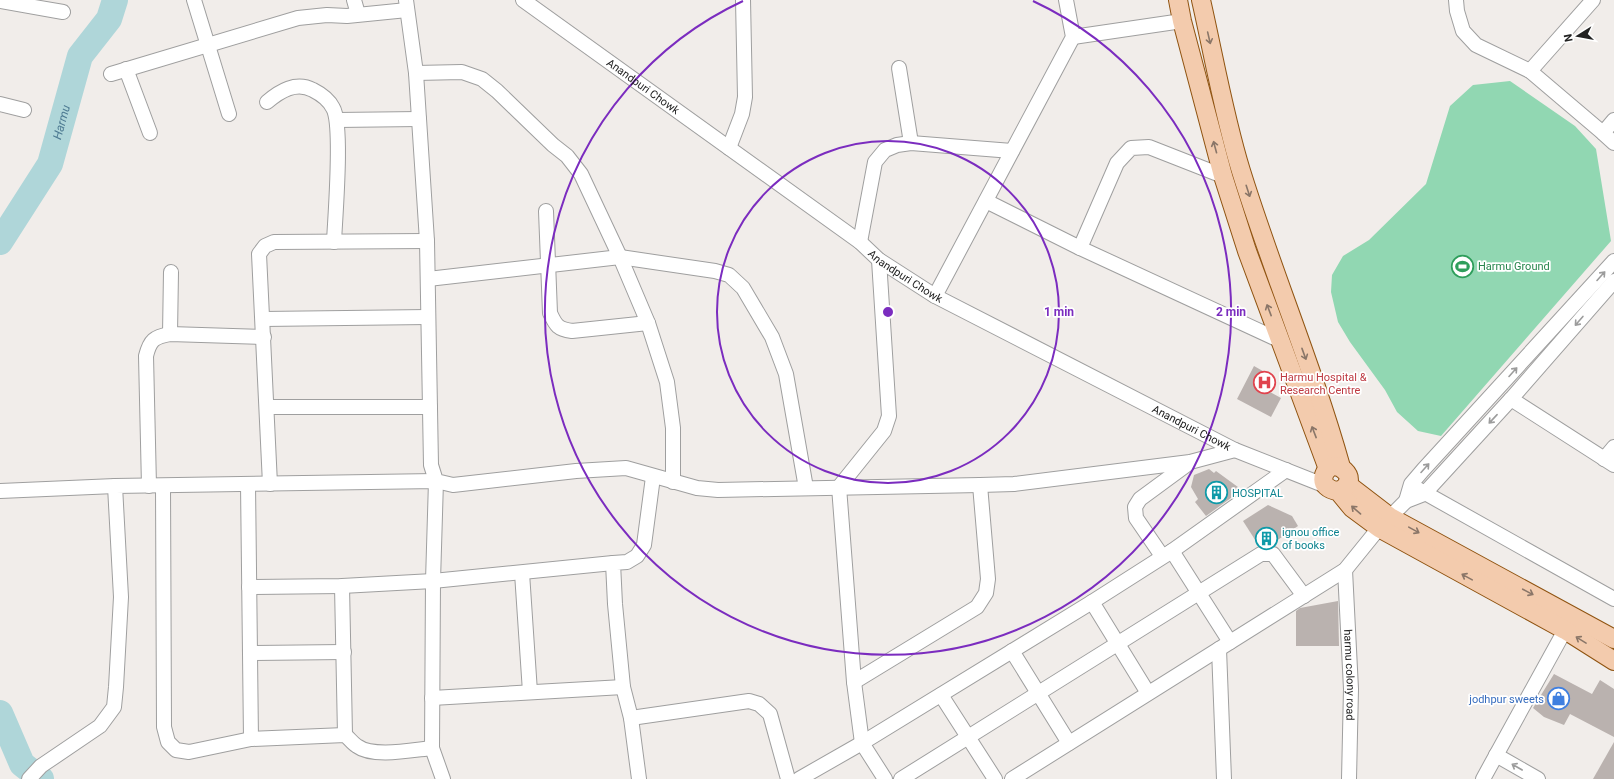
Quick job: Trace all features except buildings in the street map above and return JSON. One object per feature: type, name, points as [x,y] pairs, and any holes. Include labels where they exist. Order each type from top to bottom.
[{"type":"main road","points":[[1178,0],[1182,21],[1223,176],[1247,251],[1302,401],[1335,468],[1346,471],[1348,477],[1337,487],[1352,508],[1384,522],[1614,639]]},
{"type":"main road","points":[[1201,0],[1241,170],[1273,267],[1322,402],[1335,468]]},
{"type":"main road","points":[[1384,522],[1614,661]]},
{"type":"street","points":[[194,0],[229,114]]},
{"type":"street","points":[[354,0],[358,14]]},
{"type":"street","name":"Anandpuri Chowk","points":[[523,0],[860,242],[879,260],[935,296],[1235,450],[1286,470],[1337,487]]},
{"type":"street","points":[[729,148],[742,114],[745,97],[743,0]]},
{"type":"street","points":[[935,296],[1073,37],[1066,0]]},
{"type":"street","points":[[1456,0],[1457,10],[1463,31],[1476,44],[1530,71],[1614,144]]},
{"type":"street","points":[[1530,71],[1593,0]]},
{"type":"street","points":[[0,1],[35,4],[63,12]]},
{"type":"street","points":[[111,74],[298,18],[358,14],[407,5],[416,73],[427,241],[431,465],[436,481],[433,581],[432,748],[443,779]]},
{"type":"street","points":[[1073,37],[1182,21]]},
{"type":"street","points":[[900,68],[911,143]]},
{"type":"street","points":[[126,69],[150,132]]},
{"type":"street","points":[[416,73],[462,72],[482,79],[497,91],[553,145],[567,156],[581,174],[620,257],[648,323],[667,382],[673,428],[673,482]]},
{"type":"street","points":[[267,102],[279,92],[293,86],[308,87],[322,95],[334,109],[337,120],[338,146],[334,242]]},
{"type":"street","points":[[0,104],[24,110]]},
{"type":"street","points":[[337,120],[419,118]]},
{"type":"street","points":[[1603,133],[1614,120]]},
{"type":"street","points":[[860,242],[875,162],[885,150],[897,144],[911,143],[1012,152]]},
{"type":"street","points":[[1080,248],[1117,163],[1131,148],[1149,147],[1223,176]]},
{"type":"street","points":[[986,201],[1080,248],[1281,342]]},
{"type":"street","points":[[546,211],[550,313],[555,324],[562,330],[572,331],[648,323]]},
{"type":"street","points":[[270,484],[260,254],[265,246],[274,242],[427,241]]},
{"type":"street","points":[[428,279],[620,257],[714,271],[729,275],[743,288],[772,337],[786,374],[806,488]]},
{"type":"street","points":[[879,260],[889,416],[884,431],[839,487],[854,682],[862,743],[885,779]]},
{"type":"street","points":[[1406,501],[1411,484],[1614,261]]},
{"type":"street","points":[[170,334],[171,272]]},
{"type":"street","points":[[1012,779],[1345,570],[1384,522],[1406,501],[1424,494],[1511,399],[1614,281]]},
{"type":"street","points":[[263,319],[428,317]]},
{"type":"street","points":[[149,486],[146,356],[148,344],[157,336],[170,334],[264,337]]},
{"type":"street","points":[[1511,399],[1609,462],[1614,447]]},
{"type":"street","points":[[267,407],[430,407]]},
{"type":"street","points":[[0,491],[115,486],[436,481],[453,485],[588,470],[626,468],[653,477],[697,488],[718,490],[1014,484],[1190,462],[1235,450]]},
{"type":"street","points":[[1190,462],[1140,499],[1135,507],[1136,518],[1198,593],[1225,646],[1224,779]]},
{"type":"street","points":[[798,779],[862,743],[1092,602],[1167,554],[1286,470]]},
{"type":"street","points":[[249,587],[342,586],[433,581],[627,562],[637,556],[644,545],[653,477]]},
{"type":"street","points":[[248,484],[251,739]]},
{"type":"street","points":[[1411,484],[1424,494],[1614,599]]},
{"type":"street","points":[[854,682],[977,607],[983,598],[986,593],[988,578],[980,485]]},
{"type":"street","points":[[29,779],[41,766],[100,726],[114,707],[117,679],[121,597],[115,486]]},
{"type":"street","points":[[164,486],[164,728],[168,742],[176,750],[189,752],[251,739],[345,735]]},
{"type":"street","points":[[901,779],[1261,554],[1273,554],[1304,596]]},
{"type":"street","points":[[612,563],[623,687],[630,718],[639,779]]},
{"type":"street","name":"harmu colony road","points":[[1345,570],[1351,689],[1349,779]]},
{"type":"street","points":[[522,573],[530,692]]},
{"type":"street","points":[[342,586],[345,735],[357,747],[369,751],[380,752],[432,748]]},
{"type":"street","points":[[1092,602],[1148,694]]},
{"type":"street","points":[[1483,779],[1565,630]]},
{"type":"street","points":[[1012,651],[1069,743]]},
{"type":"street","points":[[250,653],[344,652]]},
{"type":"street","points":[[432,698],[623,687]]},
{"type":"street","points":[[941,695],[995,779]]},
{"type":"street","points":[[630,718],[749,701],[759,704],[770,714],[788,779]]},
{"type":"street","points":[[1496,754],[1538,779]]},
{"type":"green space","name":"Harmu Ground","points":[[1510,81],[1575,126],[1596,149],[1611,241],[1441,436],[1418,431],[1397,412],[1385,390],[1350,342],[1338,322],[1331,292],[1332,275],[1343,256],[1369,240],[1426,184],[1450,106],[1473,85]]},
{"type":"waterway","name":"Harmu","points":[[0,242],[50,164],[80,56],[109,19],[115,0]]},
{"type":"waterway","name":"Harmu","points":[[0,713],[22,764],[41,779]]},
{"type":"place","name":"Harmu Ground","points":[[1463,266]]},
{"type":"place","name":"Harmu Hospital & Research Centre","points":[[1264,383]]},
{"type":"place","name":"HOSPITAL","points":[[1216,493]]},
{"type":"place","name":"ignou office of books","points":[[1267,538]]},
{"type":"place","name":"jodhpur sweets","points":[[1559,699]]}]
